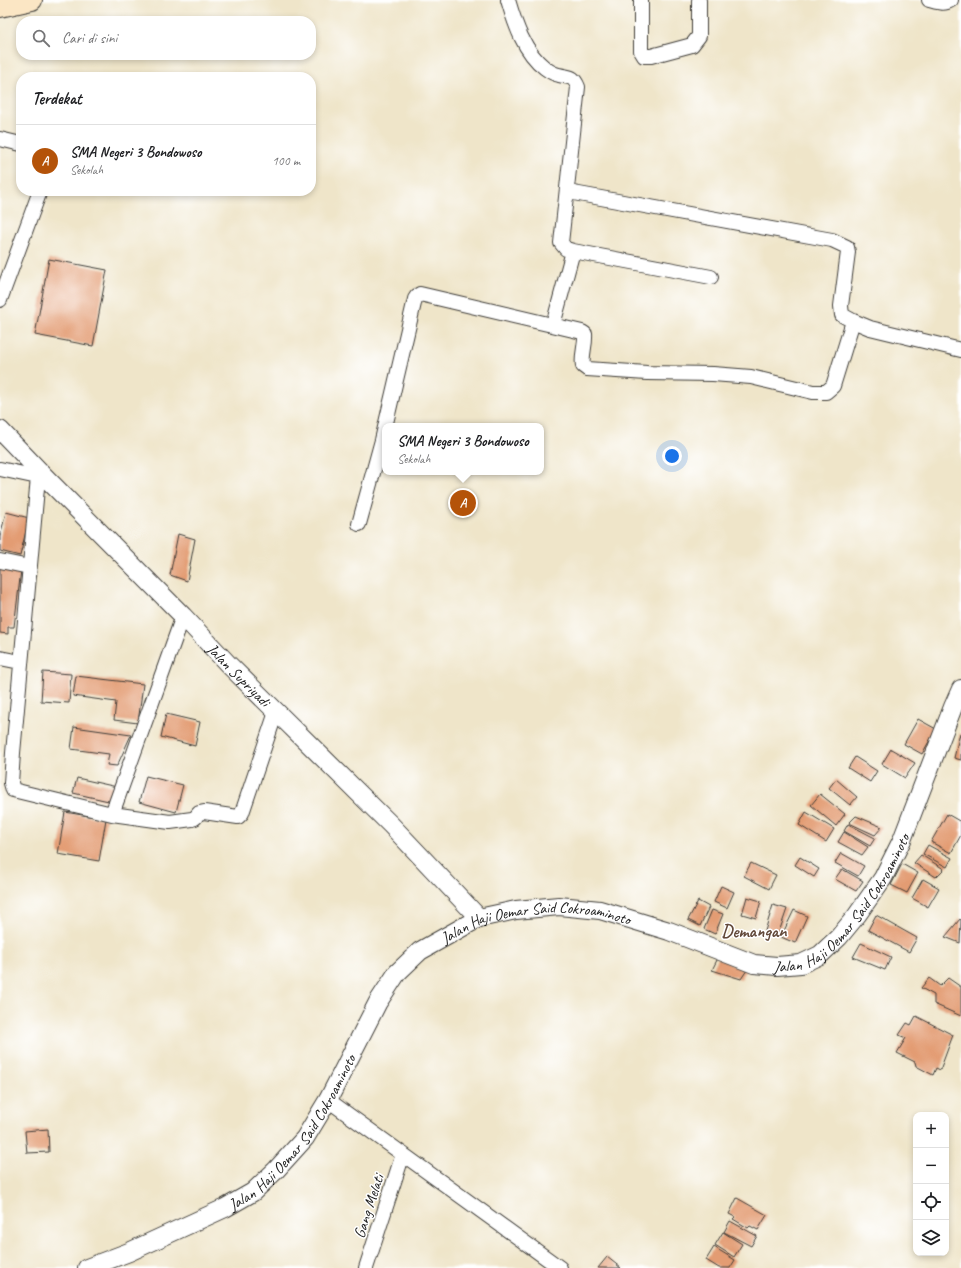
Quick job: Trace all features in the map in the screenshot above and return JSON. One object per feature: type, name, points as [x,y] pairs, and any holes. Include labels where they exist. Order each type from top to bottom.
[{"type":"main road","points":[[0,7],[32,0]]},
{"type":"street","points":[[508,0],[516,27],[529,51],[551,72],[568,76],[575,80],[578,87],[565,222],[561,234],[561,243],[566,249],[573,251],[711,277]]},
{"type":"street","points":[[641,0],[641,51],[644,56],[651,56],[692,44],[699,36],[699,0]]},
{"type":"street","points":[[929,0],[939,3],[947,3],[951,0]]},
{"type":"street","points":[[0,139],[16,143]]},
{"type":"street","points":[[568,192],[832,240],[847,247],[848,252],[841,306],[842,315],[870,328],[961,350]]},
{"type":"street","points":[[0,300],[38,196]]},
{"type":"street","points":[[553,326],[573,251]]},
{"type":"street","points":[[386,423],[415,299],[420,294],[585,334],[586,341],[582,361],[583,366],[587,369],[750,377],[813,392],[826,392],[833,386],[853,321]]},
{"type":"street","name":"Jalan Supriyadi","points":[[0,430],[42,478],[183,616],[228,664],[391,825],[479,918]]},
{"type":"street","points":[[359,524],[382,440]]},
{"type":"street","points":[[0,469],[42,478],[29,567],[20,662],[6,751],[13,790],[112,814],[170,822],[192,819],[201,813],[236,817],[240,816],[276,712]]},
{"type":"street","points":[[0,561],[29,567]]},
{"type":"street","points":[[112,814],[183,616]]},
{"type":"street","points":[[0,658],[20,662]]},
{"type":"street","name":"Jalan Haji Oemar Said Cokroaminoto","points":[[87,1268],[129,1252],[225,1208],[253,1192],[276,1170],[305,1138],[328,1100],[378,1002],[397,973],[420,951],[479,918],[516,910],[560,906],[600,910],[669,931],[754,964],[777,966],[801,964],[820,955],[839,937],[857,915],[882,878],[902,840],[957,709],[961,689]]},
{"type":"street","points":[[328,1100],[560,1268]]},
{"type":"street","name":"Gang Melati","points":[[366,1268],[403,1154]]},
{"type":"building","points":[[49,259],[107,270],[93,346],[35,335]]},
{"type":"building","points":[[6,512],[29,518],[20,556],[0,551],[0,537]]},
{"type":"building","points":[[178,534],[195,539],[187,581],[170,575]]},
{"type":"building","points":[[0,567],[21,570],[14,627],[8,627],[8,634],[0,633]]},
{"type":"building","points":[[43,672],[71,674],[69,703],[41,701]]},
{"type":"building","points":[[76,676],[143,684],[138,723],[114,720],[116,702],[73,696]]},
{"type":"building","points":[[166,714],[200,722],[195,746],[161,737]]},
{"type":"building","points":[[918,719],[936,729],[922,754],[904,744]]},
{"type":"building","points":[[74,727],[131,735],[117,766],[107,765],[109,754],[71,749]]},
{"type":"building","points":[[961,733],[961,760],[954,758]]},
{"type":"building","points":[[891,749],[915,763],[905,778],[882,764]]},
{"type":"building","points":[[855,757],[877,771],[870,782],[848,768]]},
{"type":"building","points":[[146,776],[183,785],[176,812],[139,802]]},
{"type":"building","points":[[77,778],[117,787],[113,802],[73,793]]},
{"type":"building","points":[[836,779],[857,797],[850,805],[829,788]]},
{"type":"building","points":[[820,794],[845,814],[836,826],[811,805]]},
{"type":"building","points":[[65,812],[106,819],[99,861],[58,854]]},
{"type":"building","points":[[806,812],[834,829],[826,842],[799,825]]},
{"type":"building","points":[[947,814],[961,822],[961,835],[951,853],[931,842]]},
{"type":"building","points":[[856,816],[882,827],[875,835],[849,823]]},
{"type":"building","points":[[848,824],[875,838],[870,846],[844,831]]},
{"type":"building","points":[[844,832],[868,847],[862,855],[838,842]]},
{"type":"building","points":[[928,845],[952,858],[947,867],[923,854]]},
{"type":"building","points":[[841,853],[864,866],[858,876],[835,863]]},
{"type":"building","points":[[921,855],[944,869],[936,877],[914,863]]},
{"type":"building","points":[[800,857],[819,869],[814,877],[795,865]]},
{"type":"building","points":[[751,863],[776,875],[769,889],[744,876]]},
{"type":"building","points":[[902,864],[918,873],[907,893],[891,885]]},
{"type":"building","points":[[842,869],[863,881],[856,891],[835,879]]},
{"type":"building","points":[[923,879],[939,888],[928,907],[912,898]]},
{"type":"building","points":[[721,886],[734,892],[727,908],[714,902]]},
{"type":"building","points":[[747,897],[761,901],[756,918],[742,914]]},
{"type":"building","points":[[698,901],[709,907],[700,926],[688,920]]},
{"type":"building","points":[[773,905],[787,909],[778,935],[765,931]]},
{"type":"building","points":[[712,910],[723,914],[715,934],[704,929]]},
{"type":"building","points":[[794,910],[807,916],[795,943],[781,937]]},
{"type":"building","points":[[876,915],[917,938],[909,952],[868,930]]},
{"type":"building","points":[[960,919],[961,920],[960,943],[945,937]]},
{"type":"building","points":[[861,943],[891,957],[885,970],[853,957]]},
{"type":"building","points":[[718,958],[747,970],[741,979],[712,970]]},
{"type":"building","points":[[929,978],[940,986],[948,978],[961,987],[961,1016],[934,1004],[934,995],[921,988]]},
{"type":"building","points":[[916,1016],[953,1035],[940,1070],[936,1068],[933,1075],[916,1066],[915,1062],[897,1053],[906,1038],[899,1035],[907,1023],[911,1025]]},
{"type":"building","points":[[48,1129],[49,1152],[27,1153],[25,1131]]},
{"type":"building","points":[[737,1198],[767,1215],[758,1230],[750,1226],[748,1228],[733,1219],[735,1217],[729,1214]]},
{"type":"building","points":[[730,1221],[757,1236],[751,1246],[724,1232]]},
{"type":"building","points":[[723,1232],[742,1244],[734,1257],[715,1245]]},
{"type":"building","points":[[714,1247],[735,1260],[730,1268],[719,1268],[706,1260]]},
{"type":"building","points":[[607,1257],[621,1268],[598,1268]]},
{"type":"place","name":"SMA Negeri 3 Bondowoso","points":[[463,503]]},
{"type":"district","name":"Demangan","points":[[754,931]]}]
